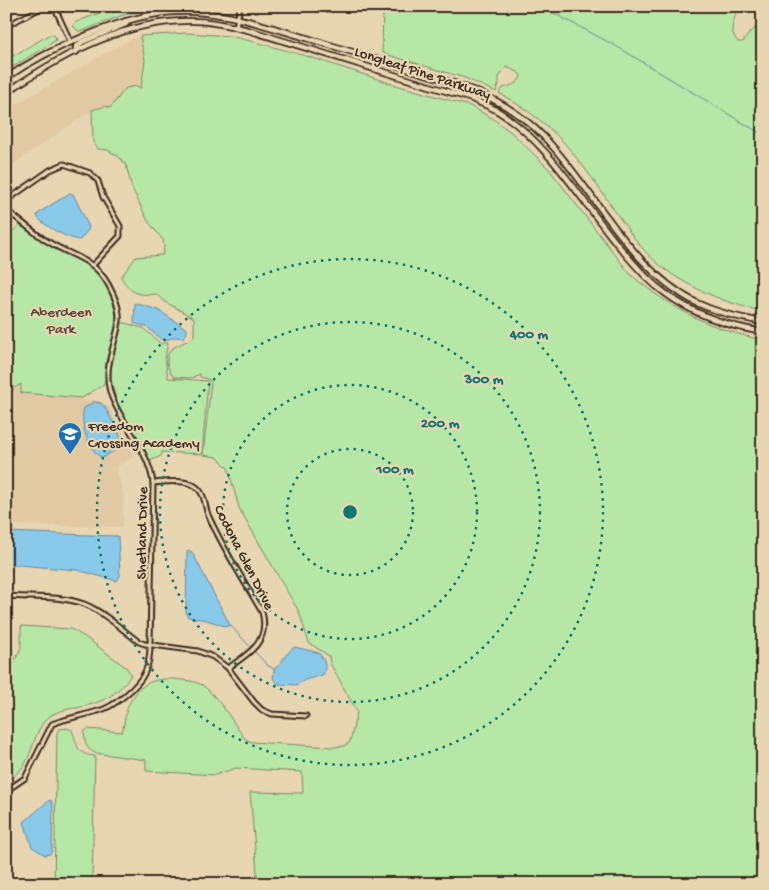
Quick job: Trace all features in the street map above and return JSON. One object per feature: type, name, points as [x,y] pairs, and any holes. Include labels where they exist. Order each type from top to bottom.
[{"type":"main road","name":"Longleaf Pine Parkway","points":[[6,78],[45,55],[126,20],[175,12],[238,17],[470,88],[499,102],[542,135],[635,252],[663,280],[696,303],[740,318],[763,322]]},
{"type":"main road","points":[[76,52],[76,47],[82,42],[126,24],[126,20]]},
{"type":"main road","name":"Longleaf Pine Parkway","points":[[6,93],[42,70],[76,52],[117,34],[156,24],[185,21],[225,24],[472,99],[496,110],[509,119],[544,150],[608,233],[645,276],[665,294],[694,311],[717,321],[763,332]]},
{"type":"main road","points":[[509,119],[514,112]]},
{"type":"street","points":[[6,26],[45,6]]},
{"type":"street","points":[[54,6],[71,43]]},
{"type":"street","points":[[236,27],[240,6]]},
{"type":"street","points":[[6,200],[50,170],[64,164],[90,173],[98,181],[103,197],[120,226],[120,236],[93,266]]},
{"type":"street","name":"Shetland Drive","points":[[6,207],[10,213],[47,242],[93,266],[105,276],[118,307],[119,323],[108,361],[108,380],[112,398],[147,460],[153,483],[150,655],[145,672],[130,691],[115,703],[99,711],[52,724],[25,778],[6,791]]},
{"type":"street","name":"Codona Glen Drive","points":[[153,483],[180,482],[194,485],[200,490],[218,535],[262,612],[265,622],[260,642],[242,659],[228,668]]},
{"type":"street","points":[[6,596],[57,599],[86,604],[139,642],[198,651],[213,657],[228,668],[262,710],[272,714],[306,716]]},
{"type":"street","points":[[6,881],[22,882]]},
{"type":"shaded area","points":[[140,36],[145,59],[141,88],[110,108],[94,109],[6,169],[6,110],[129,40]]},
{"type":"shaded area","name":"Freedom Crossing Academy","points":[[21,384],[21,393],[82,398],[86,402],[90,399],[98,400],[109,407],[134,457],[116,467],[124,497],[123,527],[6,525],[6,392],[12,392]]},
{"type":"green space","points":[[119,6],[184,6],[154,8],[123,15],[82,31],[78,31],[73,26],[76,22]]},
{"type":"green space","points":[[383,6],[738,6],[732,28],[734,37],[738,42],[743,42],[750,32],[763,23],[763,311],[731,303],[698,289],[667,271],[654,260],[634,238],[559,137],[520,106],[499,93],[503,88],[518,81],[521,76],[518,72],[506,67],[499,77],[496,92],[465,78],[382,52]]},
{"type":"green space","points":[[187,33],[230,36],[263,44],[470,106],[492,118],[512,133],[549,169],[630,274],[645,286],[661,298],[708,324],[763,340],[763,884],[258,884],[250,792],[303,793],[302,772],[236,768],[215,775],[146,771],[146,760],[95,753],[87,747],[84,732],[88,729],[122,732],[127,708],[135,694],[140,688],[152,681],[166,679],[186,680],[203,685],[222,705],[245,739],[252,742],[332,747],[344,746],[350,742],[357,712],[330,663],[329,656],[309,643],[299,612],[239,508],[228,468],[217,457],[203,455],[211,382],[200,377],[200,374],[191,378],[174,377],[169,370],[167,362],[167,356],[172,349],[194,337],[194,318],[167,303],[156,294],[139,294],[131,290],[121,277],[136,257],[162,255],[164,248],[163,240],[148,221],[132,188],[126,165],[119,157],[108,150],[98,149],[93,142],[92,110],[106,106],[110,108],[126,88],[137,86],[141,88],[145,60],[140,36]]},
{"type":"green space","points":[[49,35],[54,35],[55,41],[6,71],[6,60]]},
{"type":"green space","name":"Aberdeen Park","points":[[19,225],[93,269],[108,287],[112,297],[116,315],[115,333],[107,358],[106,378],[103,385],[82,398],[21,393],[21,384],[14,388],[12,392],[6,392],[6,240]]},
{"type":"green space","points":[[121,322],[143,328],[161,344],[168,342],[165,359],[168,378],[208,381],[202,454],[162,452],[161,456],[150,461],[118,404],[111,380],[112,362],[120,334]]},
{"type":"green space","points":[[21,626],[71,629],[127,668],[131,675],[114,694],[107,698],[92,704],[63,710],[50,716],[39,730],[25,764],[6,783],[6,657],[16,659],[21,647]]},
{"type":"green space","points":[[67,728],[72,730],[78,748],[81,751],[95,756],[92,884],[54,884],[57,733],[59,729]]},
{"type":"water","points":[[70,193],[73,194],[89,227],[80,240],[52,229],[38,218],[37,215]]},
{"type":"water","points":[[135,303],[158,310],[187,329],[187,333],[183,338],[175,337],[163,341],[147,327],[134,323]]},
{"type":"water","points":[[94,402],[101,403],[105,407],[122,439],[122,446],[102,458],[89,443],[84,429],[84,408]]},
{"type":"water","points":[[6,532],[118,536],[120,576],[117,581],[77,570],[6,564]]},
{"type":"water","points":[[188,550],[192,552],[230,625],[227,627],[207,620],[188,617],[186,613]]},
{"type":"water","points":[[295,647],[319,653],[325,664],[323,675],[305,680],[296,685],[278,684],[273,678],[274,669],[289,651]]},
{"type":"water","points":[[51,800],[53,806],[52,851],[50,854],[45,855],[32,847],[24,822]]},
{"type":"waterway","points":[[540,6],[616,46],[763,135]]},
{"type":"waterway","points":[[230,625],[267,665],[274,669]]},
{"type":"place","name":"Freedom Crossing Academy","points":[[70,455]]}]
